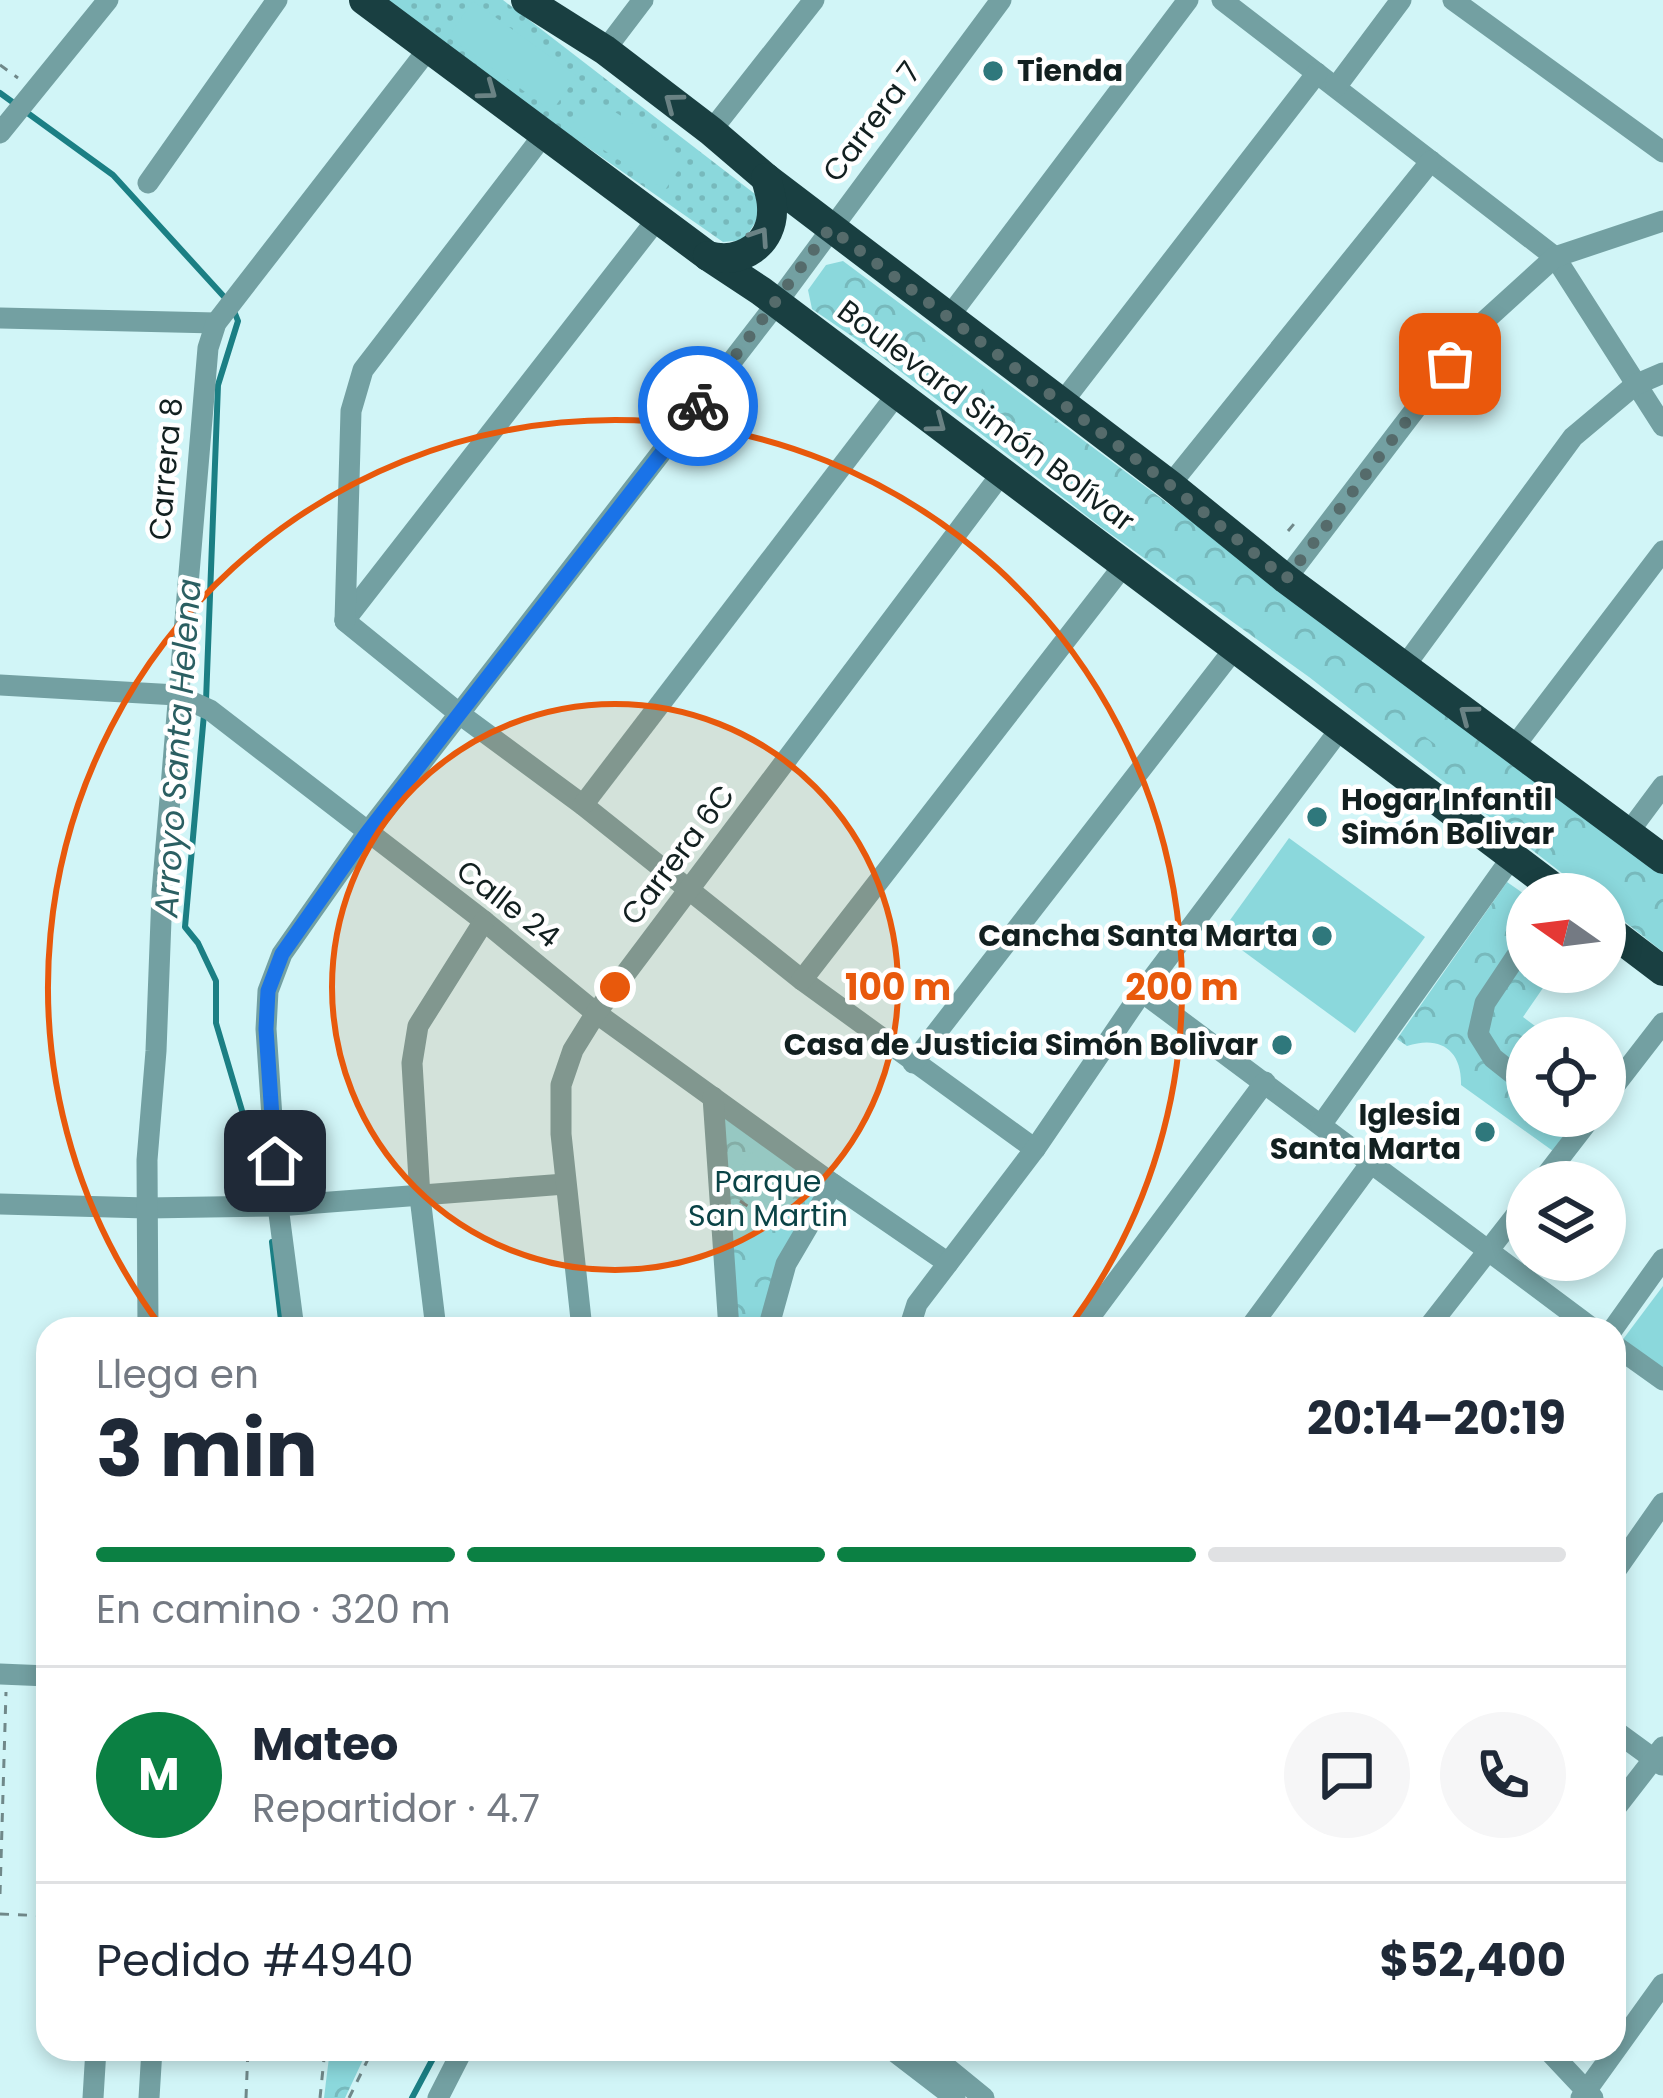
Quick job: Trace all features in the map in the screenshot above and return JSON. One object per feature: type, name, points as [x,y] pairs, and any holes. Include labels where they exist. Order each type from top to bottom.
[{"type":"highway","name":"Boulevard Simón Bolívar","points":[[364,0],[776,303],[1534,873]]},
{"type":"highway","name":"Boulevard Simón Bolívar","points":[[526,0],[605,50],[1286,579],[1663,859]]},
{"type":"highway","points":[[708,256],[736,258],[750,253],[765,236],[772,206],[766,178]]},
{"type":"highway","points":[[1626,943],[1663,971]]},
{"type":"street","points":[[6,125],[109,0]]},
{"type":"street","points":[[148,183],[278,0]]},
{"type":"street","points":[[605,50],[643,0]]},
{"type":"street","points":[[711,131],[814,0]]},
{"type":"street","name":"Carrera 7","points":[[292,1317],[278,1206],[266,1029],[268,991],[282,954],[367,833],[776,303],[1001,0]]},
{"type":"street","points":[[948,318],[1188,0]]},
{"type":"street","points":[[1222,0],[1555,257],[1663,426]]},
{"type":"street","points":[[1336,88],[1401,0]]},
{"type":"street","points":[[1453,0],[1659,140]]},
{"type":"street","name":"Carrera 8","points":[[148,1317],[147,1160],[160,928],[206,361],[216,323],[429,48]]},
{"type":"street","points":[[1061,404],[1317,73]]},
{"type":"street","points":[[345,621],[351,411],[363,370],[545,133]]},
{"type":"street","points":[[1170,485],[1431,161]]},
{"type":"street","points":[[345,621],[658,218]]},
{"type":"street","points":[[1286,579],[1478,327],[1555,257],[1663,221]]},
{"type":"street","points":[[0,317],[216,323]]},
{"type":"street","points":[[1404,667],[1573,437],[1635,385],[1663,373]]},
{"type":"street","points":[[583,805],[897,394]]},
{"type":"street","name":"Carrera 6C","points":[[581,1317],[561,1135],[562,1084],[573,1050],[596,1013],[1002,473]]},
{"type":"street","points":[[1514,748],[1663,551]]},
{"type":"street","points":[[802,980],[1124,565]]},
{"type":"street","points":[[345,621],[802,980],[1035,1149]]},
{"type":"street","points":[[914,1063],[1234,648]]},
{"type":"street","name":"Calle 24","points":[[0,685],[177,695],[210,710],[596,1013],[948,1263]]},
{"type":"street","points":[[913,1317],[917,1304],[1035,1149],[1142,992],[1341,728]]},
{"type":"street","points":[[1628,833],[1663,786]]},
{"type":"street","points":[[1321,1125],[1512,857]]},
{"type":"street","points":[[435,1317],[420,1197],[412,1063],[418,1026],[484,922]]},
{"type":"street","points":[[1506,971],[1484,1003],[1478,1034],[1492,1058],[1506,1069]]},
{"type":"street","points":[[1142,992],[1577,1317]]},
{"type":"street","points":[[1626,1070],[1663,1022]]},
{"type":"street","points":[[1090,1317],[1265,1082]]},
{"type":"street","points":[[713,1097],[728,1317]]},
{"type":"street","points":[[1258,1317],[1372,1163]]},
{"type":"street","points":[[0,1204],[278,1206],[565,1184]]},
{"type":"street","points":[[771,1317],[777,1288],[798,1240],[833,1184]]},
{"type":"street","points":[[1437,1317],[1506,1229]]},
{"type":"street","points":[[1622,1317],[1663,1259]]},
{"type":"street","points":[[1626,1354],[1663,1380]]},
{"type":"street","points":[[1626,1556],[1663,1503]]},
{"type":"street","points":[[3,1674],[36,1675]]},
{"type":"street","points":[[1626,1737],[1660,1758],[1626,1796]]},
{"type":"street","points":[[1626,2039],[1663,1984]]},
{"type":"street","points":[[93,2098],[95,2061]]},
{"type":"street","points":[[149,2098],[151,2061]]},
{"type":"street","points":[[438,2098],[457,2061]]},
{"type":"street","points":[[907,2061],[955,2098]]},
{"type":"street","points":[[939,2061],[984,2098]]},
{"type":"street","points":[[1557,2061],[1587,2096],[1611,2061]]},
{"type":"path","points":[[1288,531],[1299,518]]},
{"type":"path","points":[[719,1187],[798,1240]]},
{"type":"path","points":[[0,1894],[3,1674]]},
{"type":"path","points":[[0,1914],[36,1916]]},
{"type":"path","points":[[246,2098],[248,2061]]},
{"type":"path","points":[[320,2098],[324,2061]]},
{"type":"path","points":[[349,2098],[367,2061]]},
{"type":"green space","points":[[382,0],[503,0],[755,194],[760,215],[744,240],[723,242]]},
{"type":"green space","points":[[473,1],[577,76],[552,111],[448,37]]},
{"type":"green space","points":[[591,96],[686,159],[665,190],[570,128]]},
{"type":"green space","points":[[843,261],[1663,873],[1663,952],[1626,923],[1626,873],[1562,873],[1309,677],[812,309],[808,290],[826,265]]},
{"type":"green space","points":[[931,340],[988,381],[964,414],[907,374]]},
{"type":"green space","points":[[1432,716],[1475,747],[1462,764],[1420,733]]},
{"type":"green space","points":[[1587,826],[1626,857],[1613,873],[1566,873],[1556,865]]},
{"type":"green space","name":"Cancha Santa Marta","points":[[1289,838],[1425,937],[1355,1033],[1220,934]]},
{"type":"green space","points":[[1506,883],[1506,993],[1540,993],[1523,1017],[1506,1017],[1506,1117],[1461,1085],[1458,1063],[1447,1048],[1430,1043],[1407,1046],[1397,1039]]},
{"type":"green space","name":"Parque San Martin","points":[[720,1115],[822,1187],[769,1317],[734,1317]]},
{"type":"green space","points":[[1533,1137],[1563,1137],[1553,1151]]},
{"type":"green space","points":[[751,1152],[801,1186],[778,1221],[728,1188]]},
{"type":"green space","points":[[1663,1286],[1663,1374],[1626,1346],[1626,1335]]},
{"type":"green space","points":[[329,2061],[362,2061],[345,2098],[324,2098]]},
{"type":"waterway","points":[[0,93],[113,175],[227,300]]},
{"type":"waterway","name":"Arroyo Santa Helena","points":[[206,701],[218,385],[238,321],[234,311]]},
{"type":"waterway","name":"Arroyo Santa Helena","points":[[204,714],[185,927],[216,981],[216,1023],[268,1187]]},
{"type":"waterway","name":"Arroyo Santa Helena","points":[[272,1242],[281,1317]]},
{"type":"waterway","name":"Arroyo Santa Helena","points":[[412,2098],[432,2061]]},
{"type":"way so far","points":[[698,406],[830,228],[1170,485],[1286,579],[1450,364]]},
{"type":"place","name":"Tienda","points":[[993,71]]},
{"type":"place","name":"Hogar Infantil Simón Bolivar","points":[[1317,817]]},
{"type":"place","name":"Cancha Santa Marta","points":[[1322,936]]},
{"type":"place","name":"Casa de Justicia Simón Bolivar","points":[[1282,1045]]},
{"type":"place","name":"Iglesia Santa Marta","points":[[1485,1132]]},
{"type":"route","points":[[275,1161],[266,1029],[268,991],[282,954],[367,833],[698,406]]}]
